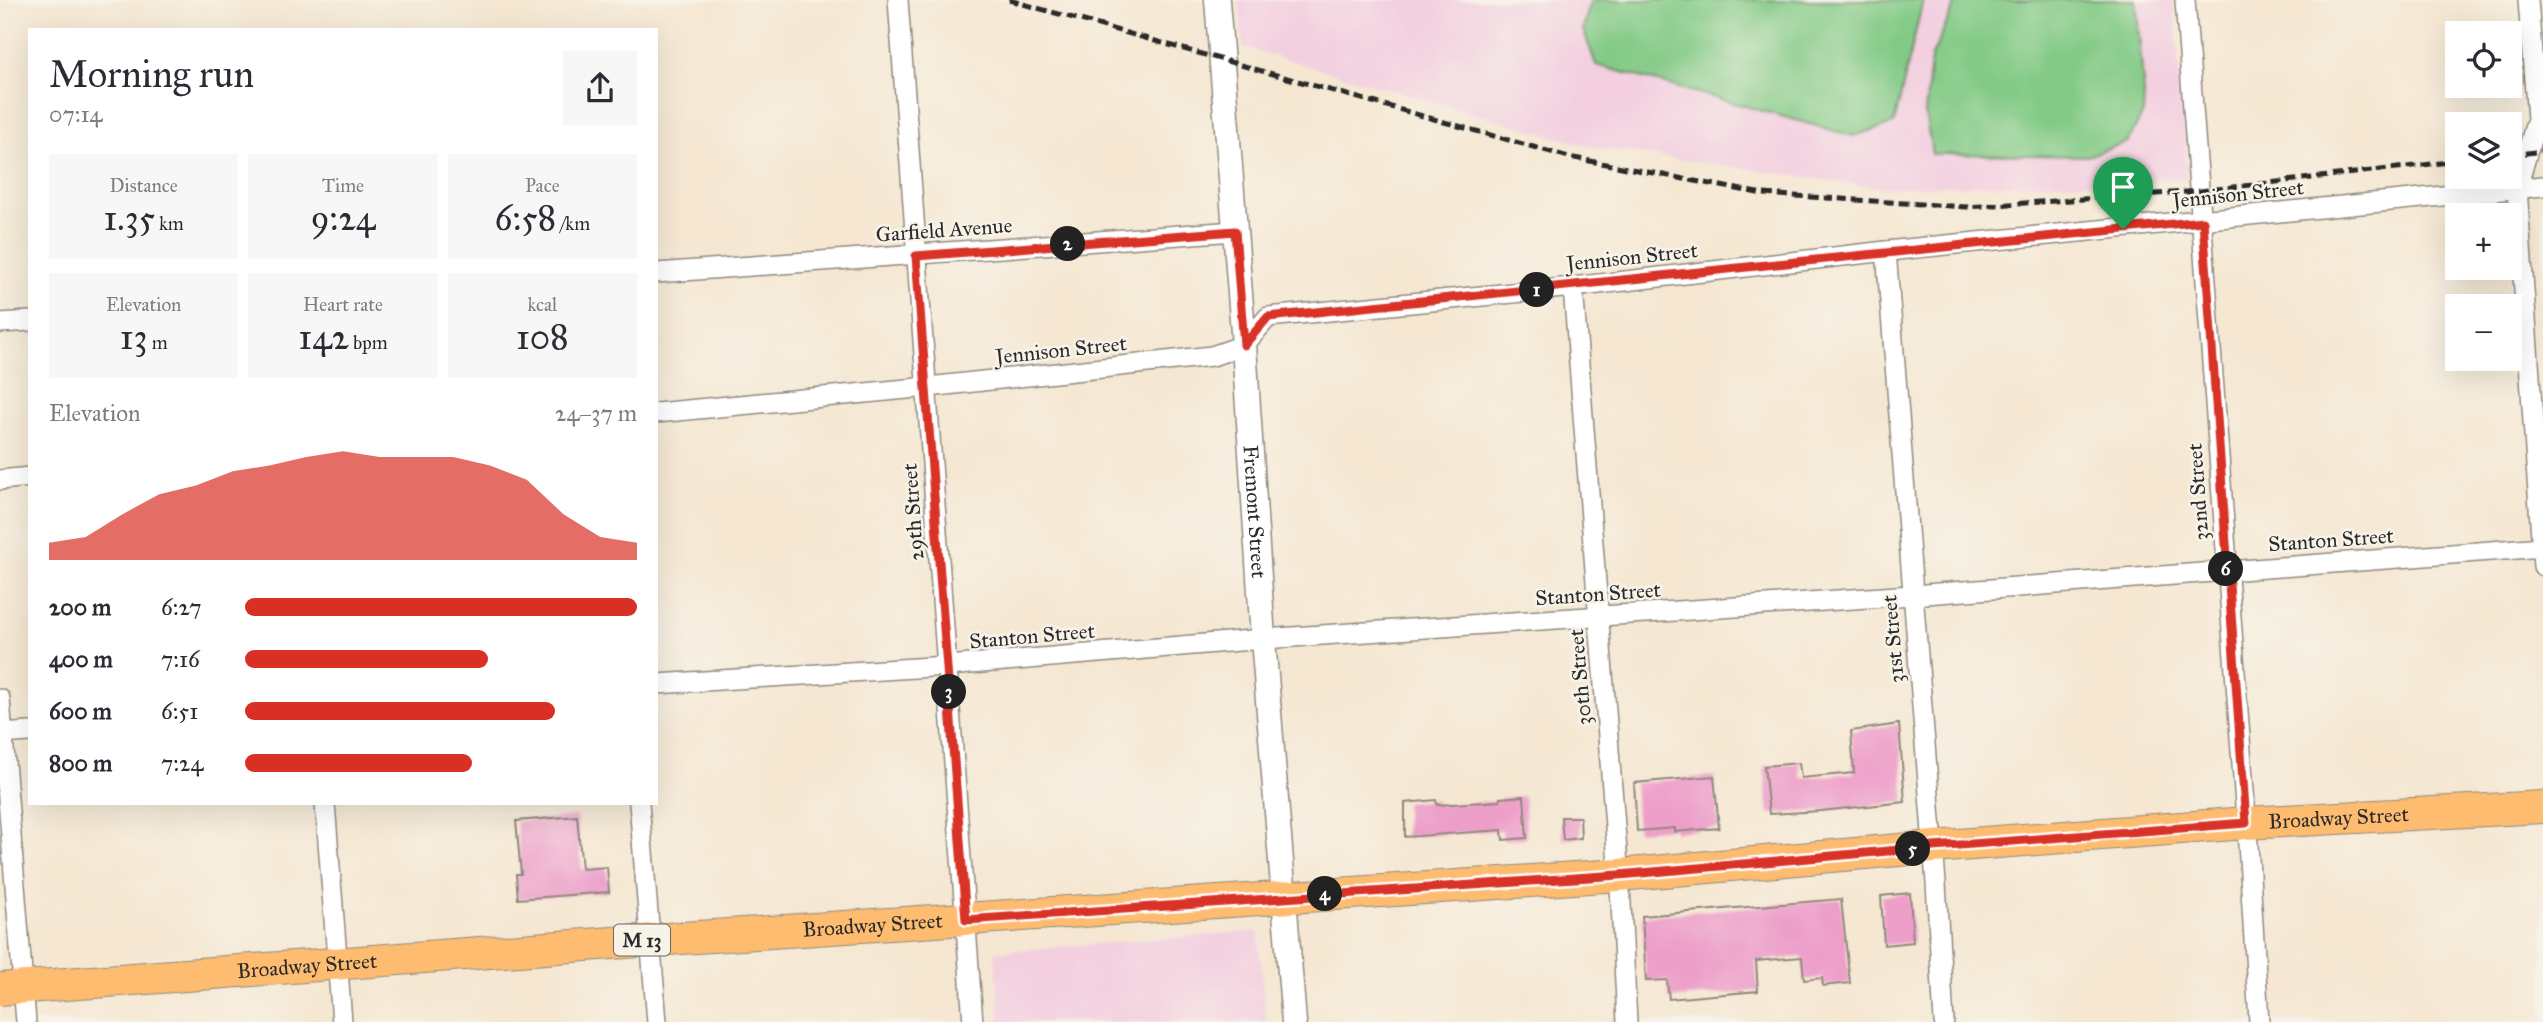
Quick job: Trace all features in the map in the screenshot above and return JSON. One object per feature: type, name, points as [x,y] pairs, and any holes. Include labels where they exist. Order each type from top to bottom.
[{"type":"main road","name":"Broadway Street","points":[[12,988],[652,940],[1619,875],[2246,823],[2543,807]]},
{"type":"street","name":"29th Street","points":[[898,0],[973,1022]]},
{"type":"street","name":"Fremont Street","points":[[1217,0],[1244,345],[1263,639],[1294,1022]]},
{"type":"street","name":"32nd Street","points":[[2185,0],[2259,1022]]},
{"type":"street","points":[[2522,170],[2537,118],[2533,7]]},
{"type":"street","name":"Jennison Street","points":[[2522,188],[2543,186]]},
{"type":"street","name":"Jennison Street","points":[[658,413],[1212,356],[1244,345],[1268,317],[1573,287],[1886,251],[2507,189]]},
{"type":"street","points":[[2517,189],[2543,553]]},
{"type":"street","name":"Garfield Avenue","points":[[658,273],[1235,231]]},
{"type":"street","name":"31st Street","points":[[1886,251],[1933,847],[1944,1022]]},
{"type":"street","name":"30th Street","points":[[1573,287],[1619,875],[1627,1022]]},
{"type":"street","points":[[0,323],[28,321]]},
{"type":"street","points":[[0,480],[28,477]]},
{"type":"street","name":"Stanton Street","points":[[658,684],[947,666],[1263,639],[2227,571],[2543,553]]},
{"type":"street","points":[[0,699],[12,988],[26,1022]]},
{"type":"street","points":[[1,734],[28,732]]},
{"type":"street","points":[[325,805],[342,1022]]},
{"type":"street","points":[[639,805],[657,1022]]},
{"type":"shaded area","points":[[1239,0],[2174,0],[2188,179],[1882,188],[1590,147],[1243,47]]},
{"type":"shaded area","points":[[1258,931],[1266,1022],[1000,1022],[995,952]]},
{"type":"green space","points":[[1591,0],[1923,0],[1894,124],[1853,136],[1596,65],[1583,29]]},
{"type":"green space","points":[[1957,0],[2136,0],[2144,94],[2143,113],[2128,142],[2087,156],[1932,154],[1925,113],[1931,58]]},
{"type":"building","points":[[1899,724],[1905,802],[1769,814],[1764,766],[1799,763],[1801,778],[1854,773],[1851,731]]},
{"type":"building","points":[[1714,776],[1719,828],[1675,832],[1675,828],[1637,831],[1634,783]]},
{"type":"building","points":[[1524,796],[1527,838],[1503,840],[1502,830],[1405,837],[1405,803],[1436,800],[1437,805],[1500,801],[1500,798]]},
{"type":"building","points":[[577,816],[582,869],[607,867],[609,892],[518,899],[516,874],[521,874],[516,821]]},
{"type":"building","points":[[1561,817],[1580,817],[1581,838],[1563,840]]},
{"type":"building","points":[[1910,893],[1913,942],[1884,945],[1881,896]]},
{"type":"building","points":[[1841,899],[1850,983],[1823,986],[1822,978],[1804,980],[1802,957],[1756,961],[1758,991],[1669,999],[1667,980],[1646,981],[1642,916]]},
{"type":"railway","points":[[1009,0],[1569,157],[1763,194],[1967,207],[2200,191],[2445,162]]},
{"type":"railway","points":[[2522,154],[2543,151]]},
{"type":"route","points":[[2203,221],[2246,823],[1619,875],[966,920],[928,387],[916,256],[1235,231],[1244,345],[1268,317],[1573,287],[1886,251],[2123,229],[2203,221]]}]
